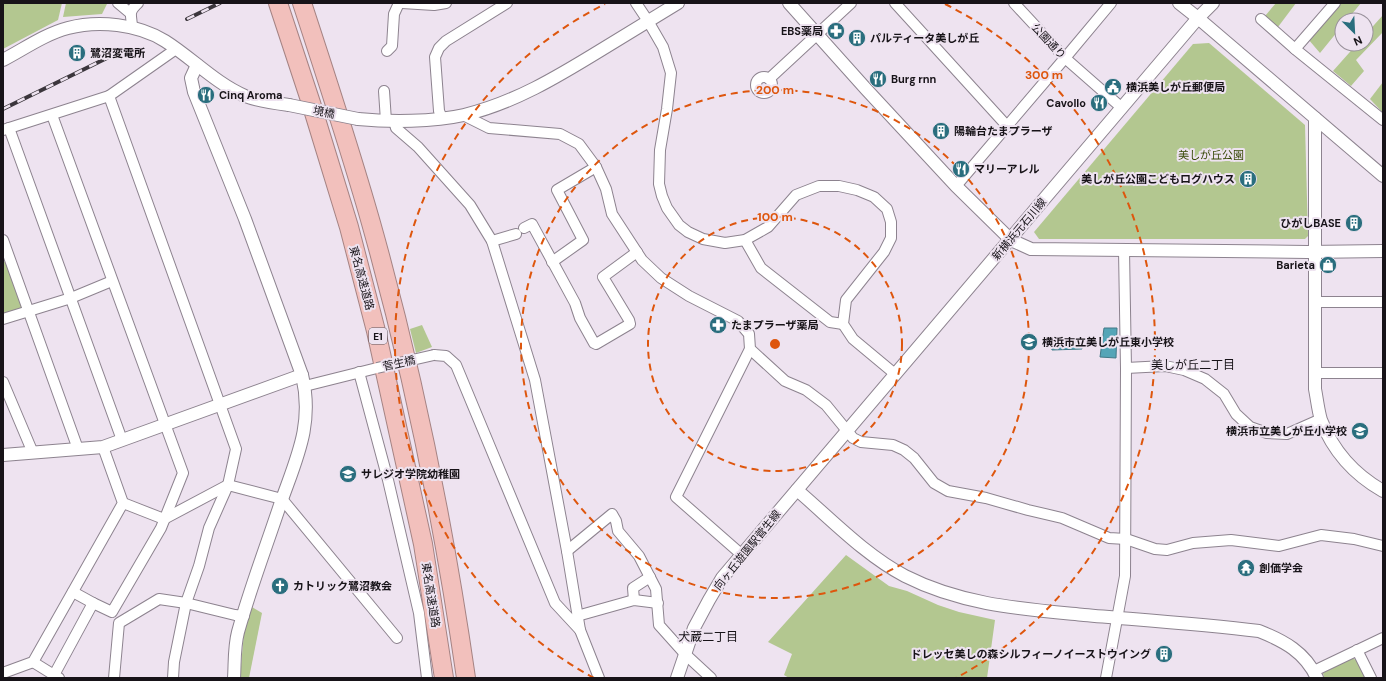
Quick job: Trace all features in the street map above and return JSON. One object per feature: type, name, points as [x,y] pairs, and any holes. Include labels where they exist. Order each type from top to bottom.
[{"type":"highway","name":"東名高速道路","points":[[278,3],[311,102],[349,228],[376,331],[423,544],[444,678]]},
{"type":"highway","name":"東名高速道路","points":[[302,3],[371,222],[398,324],[432,476],[456,606],[466,678]]},
{"type":"street","points":[[118,3],[130,13],[132,28]]},
{"type":"street","points":[[130,13],[138,3]]},
{"type":"street","points":[[387,51],[392,46],[394,14],[400,3],[434,5],[446,3]]},
{"type":"street","points":[[636,3],[663,47],[671,73],[668,109],[660,150],[659,184],[667,208],[679,225],[688,232],[704,239],[725,243],[745,240],[768,227],[796,195],[819,186],[839,186],[857,190],[874,197],[886,210],[891,222],[891,238],[884,252],[846,300],[843,324],[853,339],[895,374]]},
{"type":"street","name":"境橋","points":[[3,60],[43,38],[69,28],[98,24],[132,28],[152,34],[176,49],[225,85],[244,95],[259,100],[358,119],[390,121],[442,118],[464,115],[527,93],[678,3]]},
{"type":"street","points":[[790,3],[956,186],[1010,240],[1031,249],[1315,252],[1383,251]]},
{"type":"street","points":[[768,79],[818,35],[851,3]]},
{"type":"street","points":[[895,3],[1007,126]]},
{"type":"street","name":"公園通り","points":[[1014,3],[1065,58],[1122,108]]},
{"type":"street","points":[[956,186],[1110,3]]},
{"type":"street","points":[[1179,3],[1383,176]]},
{"type":"street","name":"新横浜元石川線","points":[[826,455],[1212,3]]},
{"type":"street","points":[[1295,49],[1335,3]]},
{"type":"street","points":[[442,118],[439,111],[435,58],[439,48],[446,41],[504,4]]},
{"type":"street","points":[[1261,19],[1295,49],[1383,120]]},
{"type":"street","points":[[122,440],[71,298],[6,129],[110,96],[176,49]]},
{"type":"street","points":[[197,65],[191,78],[194,92],[245,219],[303,380],[306,417],[299,455],[282,499],[238,634],[234,678]]},
{"type":"street","points":[[384,91],[390,121],[423,153],[470,205],[492,241],[535,380],[543,415],[580,630],[599,678]]},
{"type":"street","points":[[110,96],[236,449],[228,485],[209,528],[199,566],[186,603],[174,662],[173,678]]},
{"type":"street","points":[[52,115],[183,473],[154,540],[112,612],[73,592]]},
{"type":"street","points":[[464,115],[489,128],[560,134],[579,144],[596,167],[606,188],[612,214],[642,260],[661,278],[689,296],[738,321],[749,334],[750,349],[676,497],[742,554]]},
{"type":"street","points":[[1315,118],[1315,389],[1321,419],[1334,446],[1347,462],[1366,480],[1383,491]]},
{"type":"street","points":[[552,262],[584,240],[557,190],[596,167]]},
{"type":"street","points":[[492,241],[520,231],[532,224],[575,303],[580,318],[596,344],[630,324],[603,277],[637,252]]},
{"type":"street","points":[[3,240],[78,449]]},
{"type":"street","points":[[745,240],[761,268],[830,322],[843,324]]},
{"type":"street","points":[[1106,678],[1125,576],[1126,368],[1124,250]]},
{"type":"street","points":[[3,319],[71,298],[112,281]]},
{"type":"street","points":[[1315,302],[1383,302]]},
{"type":"street","points":[[750,349],[785,381],[806,390],[826,405],[854,438],[860,442],[893,445],[904,450],[914,458],[934,483],[948,491],[986,498],[1062,518],[1108,538],[1126,539],[1155,549],[1167,550],[1193,543],[1231,540],[1279,546],[1321,535],[1354,538],[1383,546]]},
{"type":"street","name":"菅生橋","points":[[303,380],[361,372],[434,355],[446,356],[456,365],[555,603],[580,630]]},
{"type":"street","points":[[1126,368],[1166,366],[1184,370],[1205,379],[1224,394],[1236,414],[1250,427],[1267,433],[1287,434],[1321,419]]},
{"type":"street","points":[[361,372],[419,613],[427,678]]},
{"type":"street","points":[[1315,373],[1383,373]]},
{"type":"street","points":[[3,455],[103,447],[221,405],[303,380]]},
{"type":"street","points":[[3,382],[33,452]]},
{"type":"street","points":[[3,673],[33,662],[122,503],[103,447]]},
{"type":"street","name":"向ヶ丘遊園駅菅生線","points":[[678,678],[694,628],[708,600],[722,578],[826,455]]},
{"type":"street","points":[[122,503],[164,519],[228,485],[282,499],[397,638]]},
{"type":"street","points":[[797,490],[853,539],[884,562],[904,575],[950,595],[1021,609],[1259,632],[1276,638],[1294,649],[1307,660],[1315,675],[1357,650],[1383,638]]},
{"type":"street","points":[[567,551],[612,514],[616,521],[618,531],[639,556],[656,589],[659,625],[685,654],[711,678]]},
{"type":"street","points":[[634,600],[633,588],[650,577]]},
{"type":"street","points":[[114,678],[119,623],[159,599],[186,603],[244,616]]},
{"type":"street","points":[[578,616],[634,600],[658,602]]},
{"type":"street","points":[[33,662],[57,676],[93,603]]},
{"type":"street","points":[[1357,650],[1371,678]]},
{"type":"green space","points":[[3,3],[62,3],[58,20],[3,49]]},
{"type":"green space","points":[[66,3],[107,4],[102,14],[63,17]]},
{"type":"green space","points":[[1276,3],[1296,3],[1278,27],[1265,16]]},
{"type":"green space","points":[[1338,3],[1361,3],[1354,12],[1334,12],[1334,36],[1320,53],[1308,39]]},
{"type":"green space","points":[[1383,15],[1383,32],[1374,41],[1374,25]]},
{"type":"green space","name":"美しが丘公園","points":[[1209,43],[1305,125],[1308,236],[1305,239],[1039,239],[1034,232],[1193,44]]},
{"type":"green space","points":[[1350,52],[1364,52],[1356,60],[1364,71],[1351,86],[1333,71]]},
{"type":"green space","points":[[1383,82],[1383,113],[1370,99]]},
{"type":"green space","points":[[6,261],[23,306],[20,311],[3,316],[3,262]]},
{"type":"green space","points":[[422,325],[432,347],[416,353],[410,329]]},
{"type":"green space","points":[[846,555],[889,586],[907,591],[938,605],[959,612],[995,620],[987,678],[789,678],[784,675],[792,654],[768,642]]},
{"type":"green space","points":[[252,607],[262,613],[249,678],[240,678],[244,632]]},
{"type":"green space","points":[[1352,658],[1356,660],[1365,678],[1324,678],[1323,673]]},
{"type":"water","points":[[1104,328],[1117,328],[1116,358],[1100,357]]},
{"type":"water","points":[[1081,341],[1082,349],[1052,350],[1051,342]]},
{"type":"railway","points":[[187,19],[220,3]]},
{"type":"railway","points":[[3,109],[109,57]]},
{"type":"place","name":"EBS薬局","points":[[836,31]]},
{"type":"place","name":"パルティータ美しが丘","points":[[857,38]]},
{"type":"place","name":"鷺沼変電所","points":[[77,53]]},
{"type":"place","name":"Burg rnn","points":[[878,79]]},
{"type":"place","name":"横浜美しが丘郵便局","points":[[1113,87]]},
{"type":"place","name":"Cinq Aroma","points":[[206,95]]},
{"type":"place","name":"Cavollo","points":[[1099,103]]},
{"type":"place","name":"陽輪台たまプラーザ","points":[[941,131]]},
{"type":"place","name":"マリーアレル","points":[[961,169]]},
{"type":"place","name":"美しが丘公園こどもログハウス","points":[[1248,179]]},
{"type":"place","name":"ひがしBASE","points":[[1354,223]]},
{"type":"place","name":"Barieta","points":[[1328,265]]},
{"type":"place","name":"たまプラーザ薬局","points":[[718,325]]},
{"type":"place","name":"横浜市立美しが丘東小学校","points":[[1029,342]]},
{"type":"place","name":"横浜市立美しが丘小学校","points":[[1360,431]]},
{"type":"place","name":"サレジオ学院幼稚園","points":[[348,474]]},
{"type":"place","name":"創価学会","points":[[1246,568]]},
{"type":"place","name":"カトリック鷺沼教会","points":[[280,586]]},
{"type":"place","name":"ドレッセ美しの森シルフィーノイーストウイング","points":[[1164,654]]},
{"type":"district","name":"美しが丘二丁目","points":[[1193,365]]},
{"type":"district","name":"犬蔵二丁目","points":[[708,637]]}]
